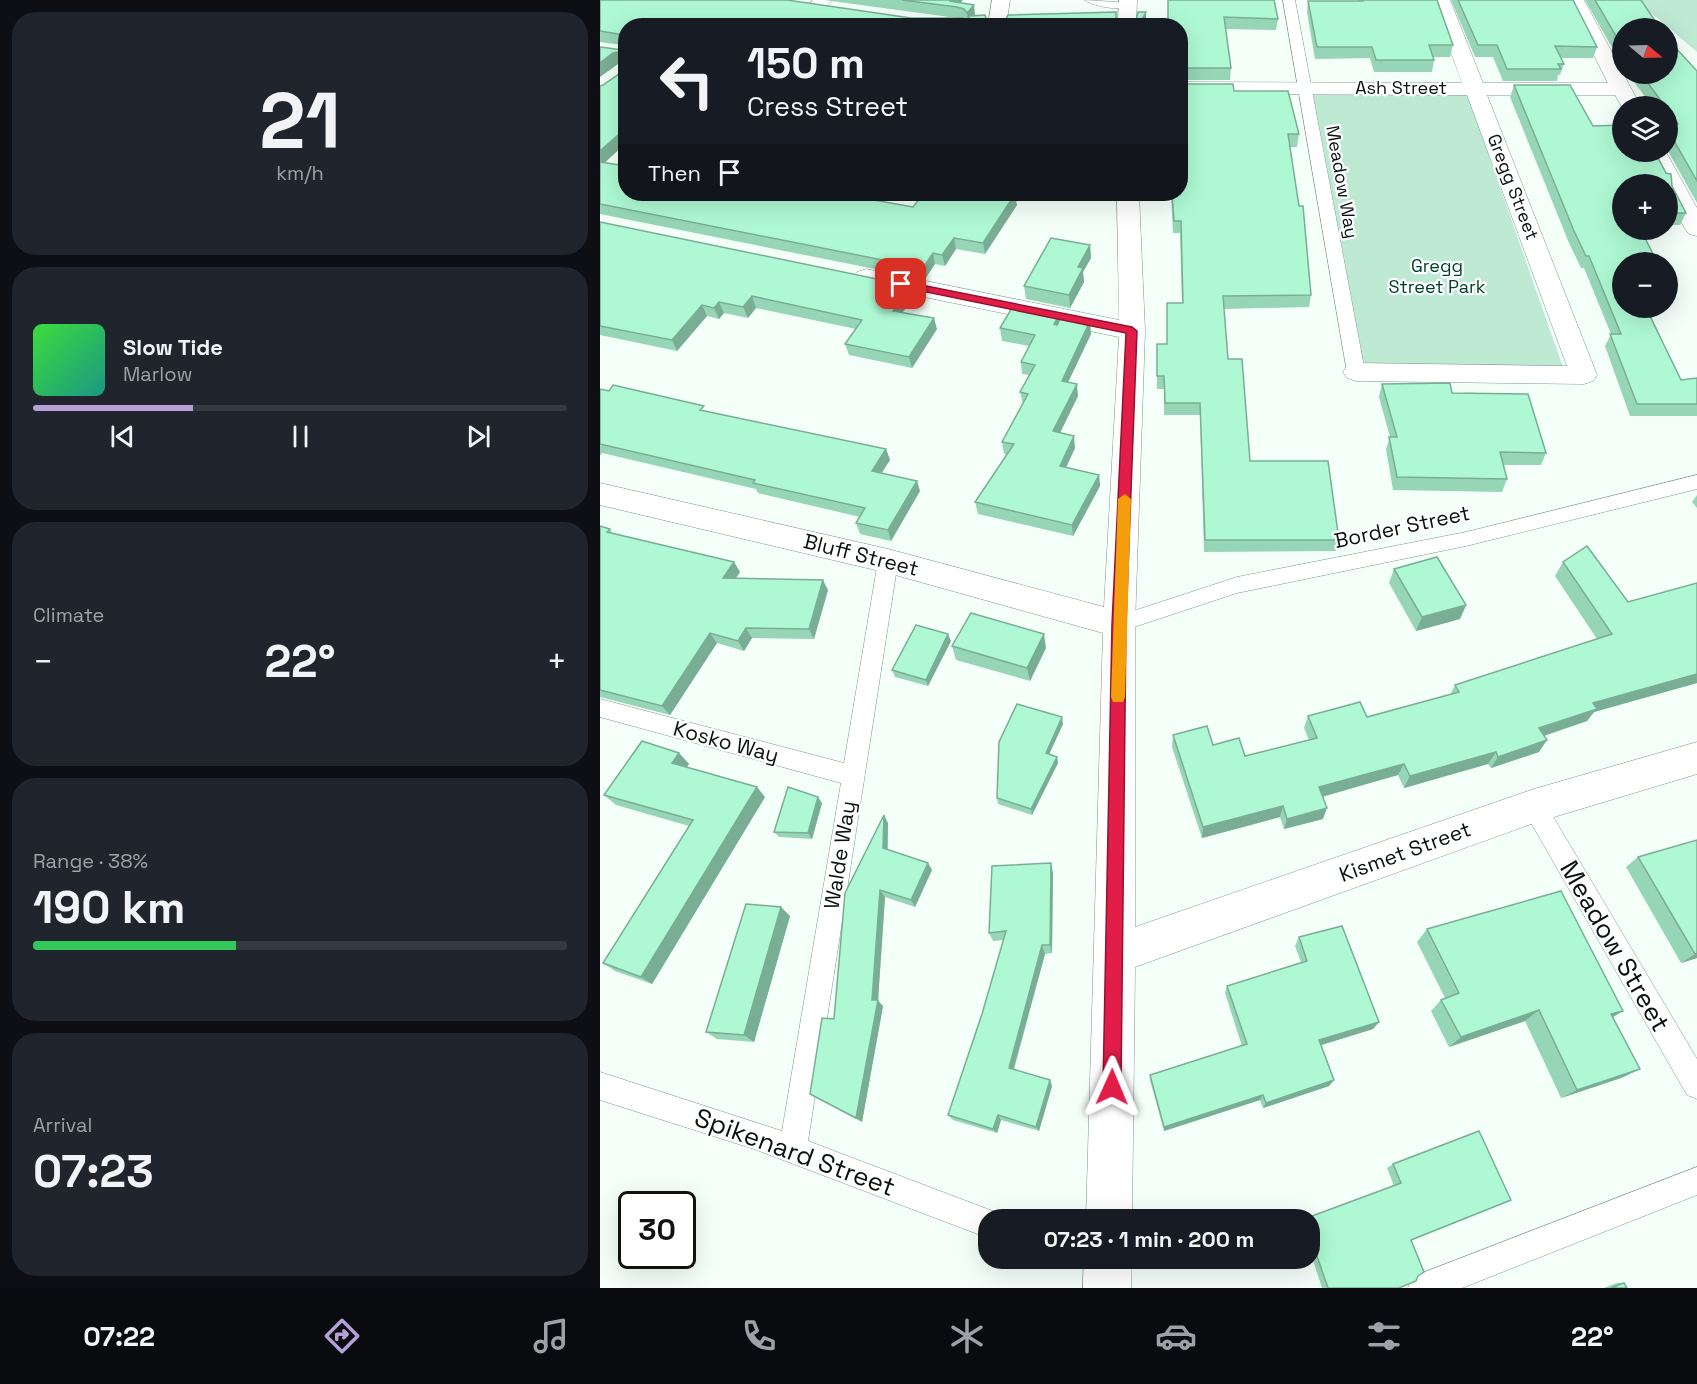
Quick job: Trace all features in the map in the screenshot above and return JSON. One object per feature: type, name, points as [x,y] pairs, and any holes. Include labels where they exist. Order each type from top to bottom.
[{"type":"street","points":[[999,18],[1001,0]]},
{"type":"street","name":"Gregg Street","points":[[1356,372],[1584,375],[1441,0]]},
{"type":"street","points":[[1575,0],[1625,96]]},
{"type":"street","points":[[1127,18],[1128,3]]},
{"type":"street","points":[[796,4],[819,4],[839,10]]},
{"type":"street","name":"Ash Street","points":[[1188,88],[1476,88],[1612,97]]},
{"type":"street","points":[[1660,162],[1697,229]]},
{"type":"street","points":[[1108,1209],[1115,954],[1119,624],[1132,331],[1128,201]]},
{"type":"street","points":[[843,272],[1132,331]]},
{"type":"street","name":"Bluff Street","points":[[600,494],[888,561],[1119,624]]},
{"type":"street","name":"Kismet Street","points":[[1115,954],[1534,806],[1697,758]]},
{"type":"lane","points":[[1091,0],[1128,3]]},
{"type":"lane","name":"Meadow Way","points":[[1288,0],[1356,372]]},
{"type":"lane","name":"Border Street","points":[[1119,624],[1237,585],[1466,539],[1697,482]]},
{"type":"lane","name":"Walde Way","points":[[793,1149],[888,561]]},
{"type":"lane","name":"Kosko Way","points":[[600,708],[853,776]]},
{"type":"lane","name":"Meadow Street","points":[[1534,806],[1697,1085]]},
{"type":"lane","name":"Spikenard Street","points":[[600,1086],[793,1149],[978,1219]]},
{"type":"lane","points":[[1423,1288],[1697,1181]]},
{"type":"green space","points":[[1636,0],[1697,0],[1697,52],[1678,36],[1678,18],[1657,18]]},
{"type":"green space","name":"Gregg Street Park","points":[[1313,93],[1467,93],[1563,367],[1364,365]]},
{"type":"building","points":[[600,0],[787,0],[911,18],[618,18],[618,34],[600,31]]},
{"type":"building","points":[[902,0],[950,0],[974,5],[967,13],[964,9],[957,7]]},
{"type":"building","points":[[1168,0],[1274,0],[1278,19],[1224,17],[1231,68],[1188,68],[1188,18],[1168,18]]},
{"type":"building","points":[[1437,0],[1453,45],[1429,45],[1434,60],[1376,60],[1372,47],[1317,47],[1308,1]]},
{"type":"building","points":[[1458,0],[1573,0],[1597,47],[1555,46],[1564,64],[1558,64],[1561,69],[1507,69],[1497,45],[1478,45]]},
{"type":"building","points":[[1595,0],[1641,0],[1653,18],[1612,18],[1612,29]]},
{"type":"building","points":[[1116,12],[1116,18],[1006,18],[1008,15]]},
{"type":"building","points":[[1138,12],[1146,12],[1143,18],[1137,18]]},
{"type":"building","points":[[985,15],[986,18],[969,18],[969,16]]},
{"type":"building","points":[[600,47],[618,49],[618,52],[600,63]]},
{"type":"building","points":[[1678,50],[1697,71],[1697,181],[1678,148],[1678,96],[1658,96],[1648,84],[1678,84]]},
{"type":"building","points":[[618,74],[618,135],[600,151],[600,86]]},
{"type":"building","points":[[1188,84],[1233,84],[1234,91],[1288,91],[1299,134],[1288,134],[1299,206],[1303,206],[1311,295],[1223,296],[1228,359],[1242,359],[1250,461],[1328,461],[1339,540],[1205,540],[1200,403],[1165,403],[1164,376],[1157,376],[1157,344],[1167,344],[1167,303],[1183,303],[1181,221],[1174,221],[1173,201],[1188,201]]},
{"type":"building","points":[[1514,85],[1570,85],[1593,126],[1612,125],[1612,162],[1660,162],[1666,173],[1671,174],[1612,174],[1612,240],[1646,240],[1652,252],[1612,252],[1612,312],[1589,256],[1586,256]]},
{"type":"building","points":[[600,162],[618,165],[618,201],[879,201],[913,207],[918,201],[1010,201],[983,243],[954,238],[942,255],[933,253],[923,268],[600,204]]},
{"type":"building","points":[[1678,198],[1686,213],[1678,213]]},
{"type":"building","points":[[600,222],[911,286],[893,311],[934,318],[909,357],[845,344],[862,320],[752,296],[743,307],[719,302],[714,308],[702,305],[672,340],[600,326]]},
{"type":"building","points":[[1051,238],[1090,245],[1078,267],[1083,268],[1069,295],[1024,286]]},
{"type":"building","points":[[1013,306],[1059,315],[1054,324],[1057,325],[1062,315],[1090,321],[1062,381],[1077,384],[1053,431],[1074,436],[1060,466],[1099,475],[1072,525],[975,502],[1014,444],[1002,442],[1028,394],[1020,392],[1035,365],[1021,362],[1035,335],[1000,328]]},
{"type":"building","points":[[1614,318],[1651,318],[1681,380],[1697,378],[1697,404],[1637,404],[1610,334],[1621,334]]},
{"type":"building","points":[[1450,383],[1452,393],[1528,394],[1546,453],[1500,452],[1507,479],[1397,477],[1389,437],[1397,437],[1382,384]]},
{"type":"building","points":[[613,385],[704,406],[700,410],[886,449],[872,471],[917,481],[888,530],[856,523],[865,508],[753,483],[755,480],[600,444],[600,389],[609,391]]},
{"type":"building","points":[[600,526],[610,529],[607,532],[734,562],[723,578],[823,580],[809,629],[746,628],[738,641],[710,633],[662,706],[600,690]]},
{"type":"building","points":[[1587,546],[1628,602],[1697,583],[1697,674],[1593,703],[1597,709],[1539,728],[1547,740],[1498,757],[1496,752],[1410,776],[1404,764],[1319,787],[1327,808],[1287,819],[1283,806],[1203,827],[1173,735],[1207,726],[1213,745],[1239,738],[1245,756],[1317,738],[1308,716],[1360,702],[1367,717],[1459,692],[1455,685],[1612,634],[1563,562]]},
{"type":"building","points":[[1437,557],[1466,605],[1422,617],[1394,569]]},
{"type":"building","points":[[971,613],[1044,634],[1027,668],[952,646]]},
{"type":"building","points":[[916,625],[948,634],[926,680],[892,670]]},
{"type":"building","points":[[1017,704],[1062,717],[1046,753],[1057,757],[1031,809],[997,798],[999,742]]},
{"type":"building","points":[[642,741],[679,753],[672,763],[757,787],[641,977],[603,963],[693,820],[604,795]]},
{"type":"building","points":[[788,787],[818,797],[808,833],[774,832]]},
{"type":"building","points":[[884,815],[883,848],[928,863],[911,900],[880,890],[872,1000],[878,1000],[856,1118],[810,1094],[822,1018],[834,1019],[845,893]]},
{"type":"building","points":[[1697,840],[1697,953],[1695,954],[1638,857]]},
{"type":"building","points":[[1051,863],[1050,945],[1042,945],[1009,1068],[1050,1080],[1036,1127],[998,1115],[993,1129],[948,1115],[982,1014],[1006,931],[989,933],[992,866]]},
{"type":"building","points":[[1561,891],[1623,1011],[1611,1014],[1640,1069],[1577,1090],[1539,1010],[1461,1037],[1441,1000],[1459,993],[1427,929]]},
{"type":"building","points":[[746,904],[781,907],[744,1035],[706,1032]]},
{"type":"building","points":[[1342,926],[1379,1022],[1319,1040],[1334,1080],[1266,1103],[1263,1095],[1164,1127],[1150,1075],[1247,1044],[1227,986],[1307,961],[1299,937]]},
{"type":"building","points":[[1479,1131],[1511,1200],[1411,1240],[1424,1272],[1418,1276],[1416,1281],[1399,1288],[1328,1288],[1320,1265],[1320,1213],[1401,1183],[1393,1164]]},
{"type":"building","points":[[1624,1283],[1627,1288],[1611,1288]]},
{"type":"slow traffic","points":[[1118,697],[1125,499]]},
{"type":"route","points":[[901,284],[1132,331],[1119,624],[1112,1087]]}]
